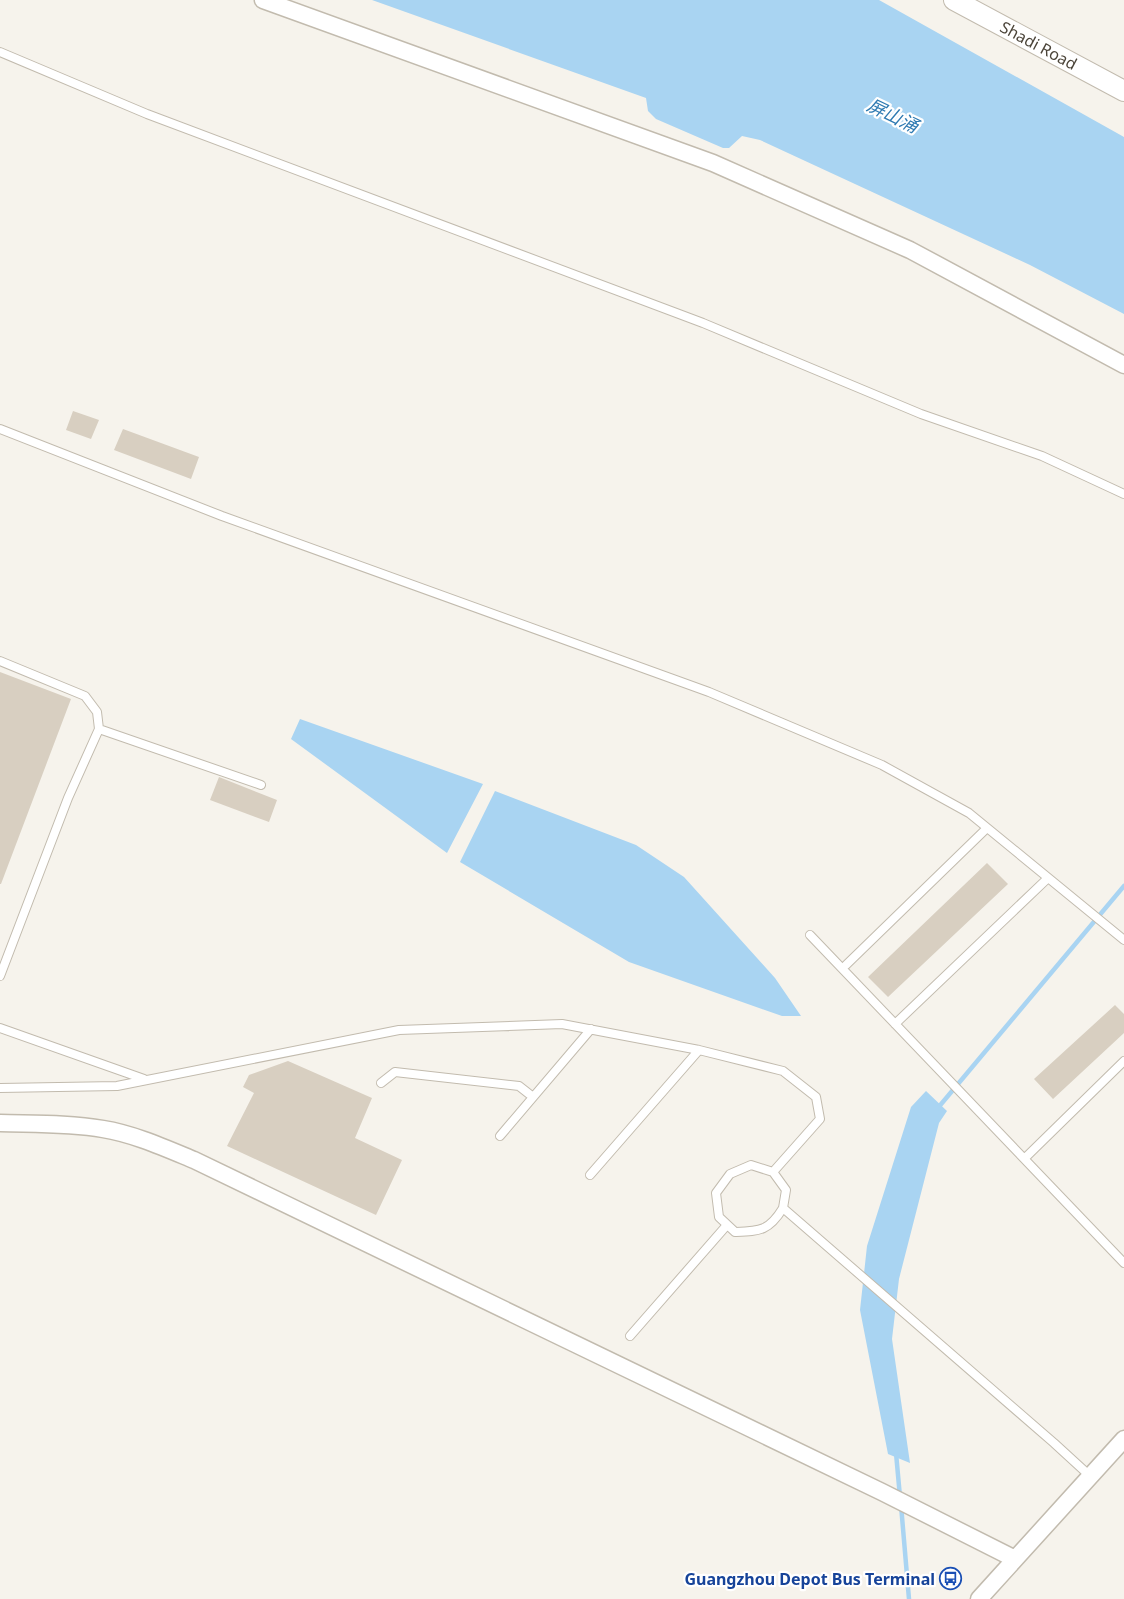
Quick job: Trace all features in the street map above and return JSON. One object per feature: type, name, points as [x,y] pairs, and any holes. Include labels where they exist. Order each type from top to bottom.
[{"type":"street","points":[[263,0],[713,163],[910,250],[1124,365]]},
{"type":"street","name":"Shadi Road","points":[[954,0],[1124,91]]},
{"type":"street","points":[[0,1123],[58,1124],[104,1129],[156,1145],[194,1160],[882,1492],[1015,1559]]},
{"type":"street","points":[[978,1599],[1124,1439]]},
{"type":"lane","points":[[0,52],[147,114],[703,323],[920,414],[1042,456],[1124,494]]},
{"type":"lane","points":[[0,429],[222,516],[710,692],[882,765],[969,813],[1124,940]]},
{"type":"lane","points":[[0,662],[85,696],[97,712],[99,729],[68,798],[0,976]]},
{"type":"lane","points":[[99,729],[261,785]]},
{"type":"lane","points":[[846,964],[987,828]]},
{"type":"lane","points":[[895,1024],[1048,878]]},
{"type":"lane","points":[[810,935],[1124,1262]]},
{"type":"lane","points":[[0,1088],[117,1086],[399,1030],[562,1024],[699,1050],[782,1071],[816,1097],[820,1118],[773,1172]]},
{"type":"lane","points":[[0,1028],[146,1080]]},
{"type":"lane","points":[[500,1136],[591,1029]]},
{"type":"lane","points":[[590,1175],[699,1050]]},
{"type":"lane","points":[[1025,1158],[1124,1060]]},
{"type":"lane","points":[[381,1083],[395,1072],[519,1086],[533,1097]]},
{"type":"lane","points":[[751,1165],[773,1172],[786,1190],[783,1208],[773,1224],[757,1231],[735,1232],[720,1217],[716,1193],[730,1174],[751,1165]]},
{"type":"lane","points":[[783,1208],[1090,1476]]},
{"type":"lane","points":[[630,1336],[727,1225]]},
{"type":"water","name":"屏山涌","points":[[372,0],[879,0],[1124,137],[1124,314],[1030,265],[760,140],[742,136],[729,148],[723,148],[656,119],[648,111],[646,98]]},
{"type":"water","points":[[300,719],[483,784],[447,853],[291,739]]},
{"type":"water","points":[[495,791],[636,845],[684,877],[775,978],[801,1016],[782,1016],[629,962],[460,862]]},
{"type":"water","points":[[926,1091],[947,1111],[939,1123],[899,1279],[892,1339],[910,1463],[888,1454],[860,1310],[867,1246],[911,1107]]},
{"type":"building","points":[[73,411],[99,420],[91,439],[66,430]]},
{"type":"building","points":[[123,429],[199,457],[191,479],[114,450]]},
{"type":"building","points":[[0,672],[71,699],[1,884],[0,884]]},
{"type":"building","points":[[219,777],[277,800],[269,822],[210,800]]},
{"type":"building","points":[[987,863],[1008,884],[888,997],[868,977]]},
{"type":"building","points":[[1115,1005],[1124,1014],[1124,1033],[1053,1099],[1034,1079]]},
{"type":"building","points":[[288,1061],[372,1098],[355,1138],[402,1160],[376,1215],[227,1146],[254,1093],[243,1087],[249,1075]]},
{"type":"waterway","points":[[937,1109],[1124,886]]},
{"type":"waterway","points":[[896,1453],[900,1497]]},
{"type":"waterway","points":[[901,1505],[909,1599]]},
{"type":"place","name":"Guangzhou Depot Bus Terminal","points":[[951,1579]]}]
